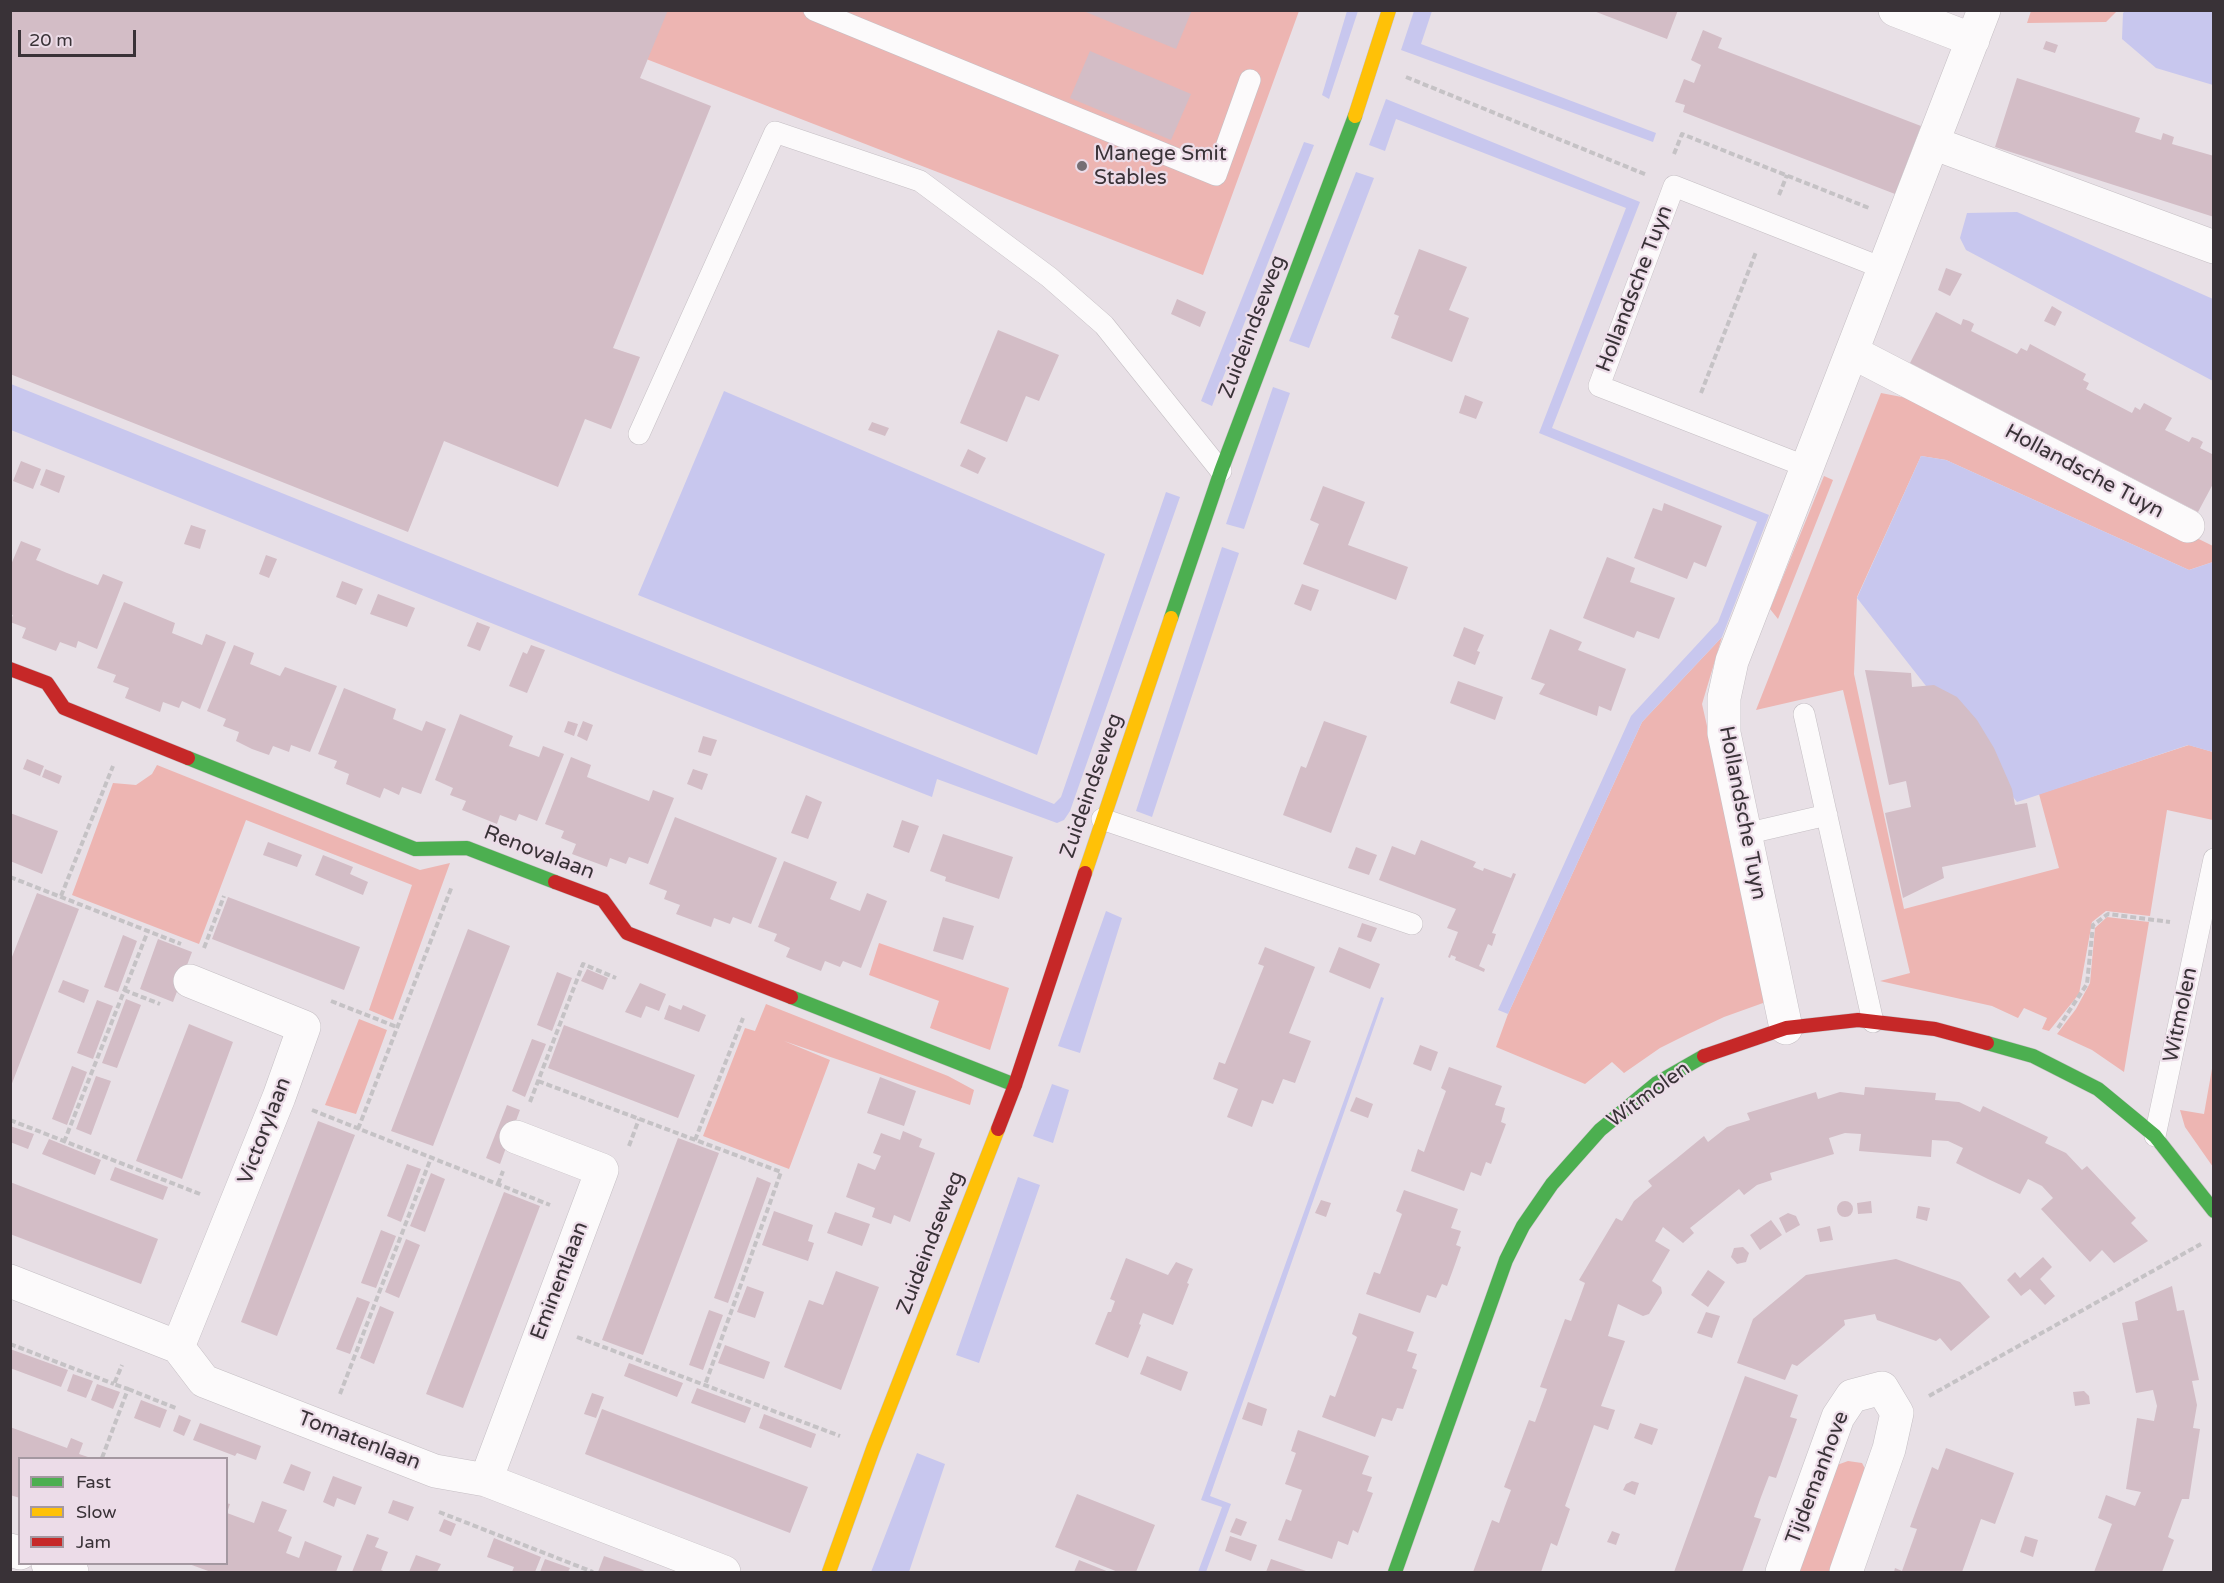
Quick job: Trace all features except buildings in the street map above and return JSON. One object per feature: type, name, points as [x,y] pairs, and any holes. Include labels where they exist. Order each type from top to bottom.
[{"type":"street","name":"Zuideindseweg","points":[[829,1572],[873,1449],[1015,1084],[1102,819],[1221,471],[1354,120],[1389,10]]},
{"type":"street","name":"Hollandsche Tuyn","points":[[1786,1028],[1724,733],[1724,698],[1732,661],[1979,25],[1895,10]]},
{"type":"street","points":[[1933,143],[2214,247]]},
{"type":"street","name":"Hollandsche Tuyn","points":[[1852,352],[2188,526]]},
{"type":"street","name":"Renovalaan","points":[[10,669],[47,683],[64,708],[126,734],[415,849],[466,848],[603,900],[627,933],[1015,1084]]},
{"type":"street","name":"Victorylaan","points":[[178,1347],[279,1097],[304,1027],[190,981]]},
{"type":"street","name":"Witmolen","points":[[1395,1572],[1506,1260],[1523,1226],[1552,1184],[1600,1131],[1657,1083],[1706,1055],[1786,1028],[1858,1020],[1935,1029],[2036,1057],[2098,1089],[2155,1136],[2214,1211]]},
{"type":"street","name":"Eminentlaan","points":[[486,1480],[602,1170],[516,1137]]},
{"type":"street","points":[[10,1281],[178,1347]]},
{"type":"street","name":"Tomatenlaan","points":[[178,1347],[204,1381],[435,1471],[486,1480],[724,1572]]},
{"type":"street","name":"Tijdemanhove","points":[[1782,1572],[1838,1417],[1852,1396],[1882,1388],[1897,1413]]},
{"type":"street","points":[[1846,1572],[1889,1449],[1897,1413]]},
{"type":"street","points":[[53,1565],[72,1572]]},
{"type":"lane","points":[[814,10],[1216,175],[1250,80]]},
{"type":"lane","points":[[639,434],[775,132],[920,181],[1049,277],[1104,325],[1221,471]]},
{"type":"lane","name":"Hollandsche Tuyn","points":[[1807,467],[1599,386],[1674,186],[1885,269]]},
{"type":"lane","points":[[1804,714],[1873,1022]]},
{"type":"lane","points":[[1745,834],[1827,815]]},
{"type":"lane","points":[[1102,819],[1412,924]]},
{"type":"lane","name":"Witmolen","points":[[2155,1136],[2214,859]]},
{"type":"path","name":"Hollandsche Tuyn","points":[[1372,64],[1674,186]]},
{"type":"path","points":[[1682,134],[1903,221]]},
{"type":"path","points":[[1689,422],[1787,175]]},
{"type":"path","points":[[61,896],[126,734]]},
{"type":"path","points":[[358,1128],[466,848]]},
{"type":"path","points":[[2036,1057],[2087,984],[2093,925],[2108,914],[2199,927]]},
{"type":"path","points":[[64,1142],[148,931]]},
{"type":"path","points":[[498,1184],[583,964],[616,978]]},
{"type":"path","points":[[695,1140],[757,983]]},
{"type":"path","points":[[538,1081],[781,1172],[705,1385]]},
{"type":"path","points":[[279,1097],[584,1218]]},
{"type":"path","points":[[10,1120],[234,1208]]},
{"type":"path","points":[[327,1428],[431,1158]]},
{"type":"path","points":[[1897,1413],[2203,1243]]},
{"type":"path","points":[[543,1324],[873,1449]]},
{"type":"path","points":[[114,1384],[136,1330]]},
{"type":"path","points":[[10,1344],[129,1389],[102,1457]]},
{"type":"shaded area","points":[[2031,10],[2117,11],[2106,22],[2027,23]]},
{"type":"shaded area","name":"Manege Smit Stables","points":[[659,11],[1299,11],[1203,275],[641,57]]},
{"type":"shaded area","points":[[1881,393],[1912,399],[2213,546],[2213,562],[2189,570],[1946,460],[1921,456],[1857,597],[1854,674],[1904,909],[2059,868],[2039,794],[2189,745],[2213,752],[2213,820],[2167,810],[2150,916],[2106,911],[2092,922],[2079,994],[2049,1031],[2042,1029],[2047,1018],[2024,1008],[2018,1018],[1992,1006],[1880,981],[1910,973],[1843,690],[1756,710]]},
{"type":"shaded area","points":[[1824,476],[1833,480],[1778,619],[1770,609]]},
{"type":"shaded area","points":[[1722,637],[1702,704],[1764,977],[1763,1003],[1724,1017],[1660,1048],[1624,1073],[1612,1062],[1585,1084],[1496,1047],[1508,1014],[1642,722]]},
{"type":"shaded area","points":[[157,765],[420,870],[450,863],[393,1020],[369,1010],[412,885],[246,820],[199,944],[72,895],[113,783],[136,785],[152,774]]},
{"type":"shaded area","points":[[2107,917],[2149,922],[2124,1072],[2092,1050],[2057,1034],[2076,1009],[2090,983],[2095,928]]},
{"type":"shaded area","points":[[879,943],[1009,988],[990,1050],[930,1028],[939,1001],[869,975]]},
{"type":"shaded area","points":[[766,1004],[948,1076],[974,1090],[970,1105],[784,1041],[830,1060],[789,1169],[703,1136],[745,1028],[755,1031]]},
{"type":"shaded area","points":[[359,1019],[387,1030],[356,1114],[325,1105]]},
{"type":"shaded area","points":[[2213,1063],[2213,1167],[2185,1127],[2180,1110],[2204,1114]]},
{"type":"shaded area","points":[[1848,1461],[1862,1463],[1870,1478],[1836,1572],[1799,1572],[1837,1465]]},
{"type":"water","points":[[2126,10],[2213,11],[2213,85],[2156,68],[2122,39],[2123,13]]},
{"type":"water","points":[[1347,11],[1358,11],[1329,99],[1322,95]]},
{"type":"water","points":[[1414,11],[1432,11],[1421,44],[1656,133],[1653,142],[1401,50]]},
{"type":"water","points":[[1386,99],[1640,202],[1552,428],[1769,515],[1722,637],[1642,722],[1508,1014],[1498,1010],[1631,716],[1718,622],[1757,522],[1539,433],[1626,208],[1396,119],[1385,151],[1369,145]]},
{"type":"water","points":[[1304,142],[1314,145],[1212,406],[1201,401]]},
{"type":"water","points":[[1356,172],[1374,178],[1309,348],[1289,341]]},
{"type":"water","points":[[2017,212],[2213,299],[2213,381],[1966,250],[1960,238],[1967,213]]},
{"type":"water","points":[[11,384],[1054,804],[1061,797],[1166,492],[1180,497],[1070,811],[1064,820],[1057,823],[937,779],[932,797],[618,674],[11,430]]},
{"type":"water","points":[[1273,387],[1290,393],[1244,529],[1226,524]]},
{"type":"water","points":[[724,391],[1105,554],[1037,755],[638,595]]},
{"type":"water","points":[[1921,456],[1946,460],[2189,570],[2213,562],[2213,752],[2188,745],[2017,802],[1857,598]]},
{"type":"water","points":[[1222,547],[1239,553],[1152,817],[1136,811]]},
{"type":"water","points":[[1106,911],[1122,918],[1080,1053],[1058,1046]]},
{"type":"water","points":[[1381,997],[1384,998],[1210,1496],[1231,1504],[1206,1572],[1198,1572],[1222,1507],[1201,1500]]},
{"type":"water","points":[[1052,1084],[1069,1090],[1053,1143],[1033,1136]]},
{"type":"water","points":[[1018,1177],[1040,1185],[979,1363],[956,1355]]},
{"type":"water","points":[[917,1453],[945,1464],[909,1572],[871,1572]]},
{"type":"traffic: fast","points":[[1171,618],[1221,471],[1355,116]]},
{"type":"traffic: fast","points":[[188,758],[415,849],[467,848],[555,882]]},
{"type":"traffic: fast","points":[[791,997],[1015,1085]]},
{"type":"traffic: fast","points":[[1987,1043],[2033,1056],[2098,1089],[2155,1136],[2214,1211]]},
{"type":"traffic: fast","points":[[1395,1572],[1506,1260],[1523,1226],[1552,1184],[1600,1130],[1657,1083],[1704,1056]]},
{"type":"traffic: slow","points":[[1355,116],[1389,10]]},
{"type":"traffic: slow","points":[[1085,873],[1171,618]]},
{"type":"traffic: slow","points":[[829,1572],[873,1449],[998,1129]]},
{"type":"traffic: jam","points":[[10,669],[47,683],[64,708],[188,758]]},
{"type":"traffic: jam","points":[[998,1129],[1015,1085],[1085,873]]},
{"type":"traffic: jam","points":[[555,882],[603,900],[627,933],[791,997]]},
{"type":"traffic: jam","points":[[1704,1056],[1786,1028],[1858,1020],[1935,1029],[1987,1043]]},
{"type":"place","name":"Manege Smit Stables","points":[[1082,166]]}]
